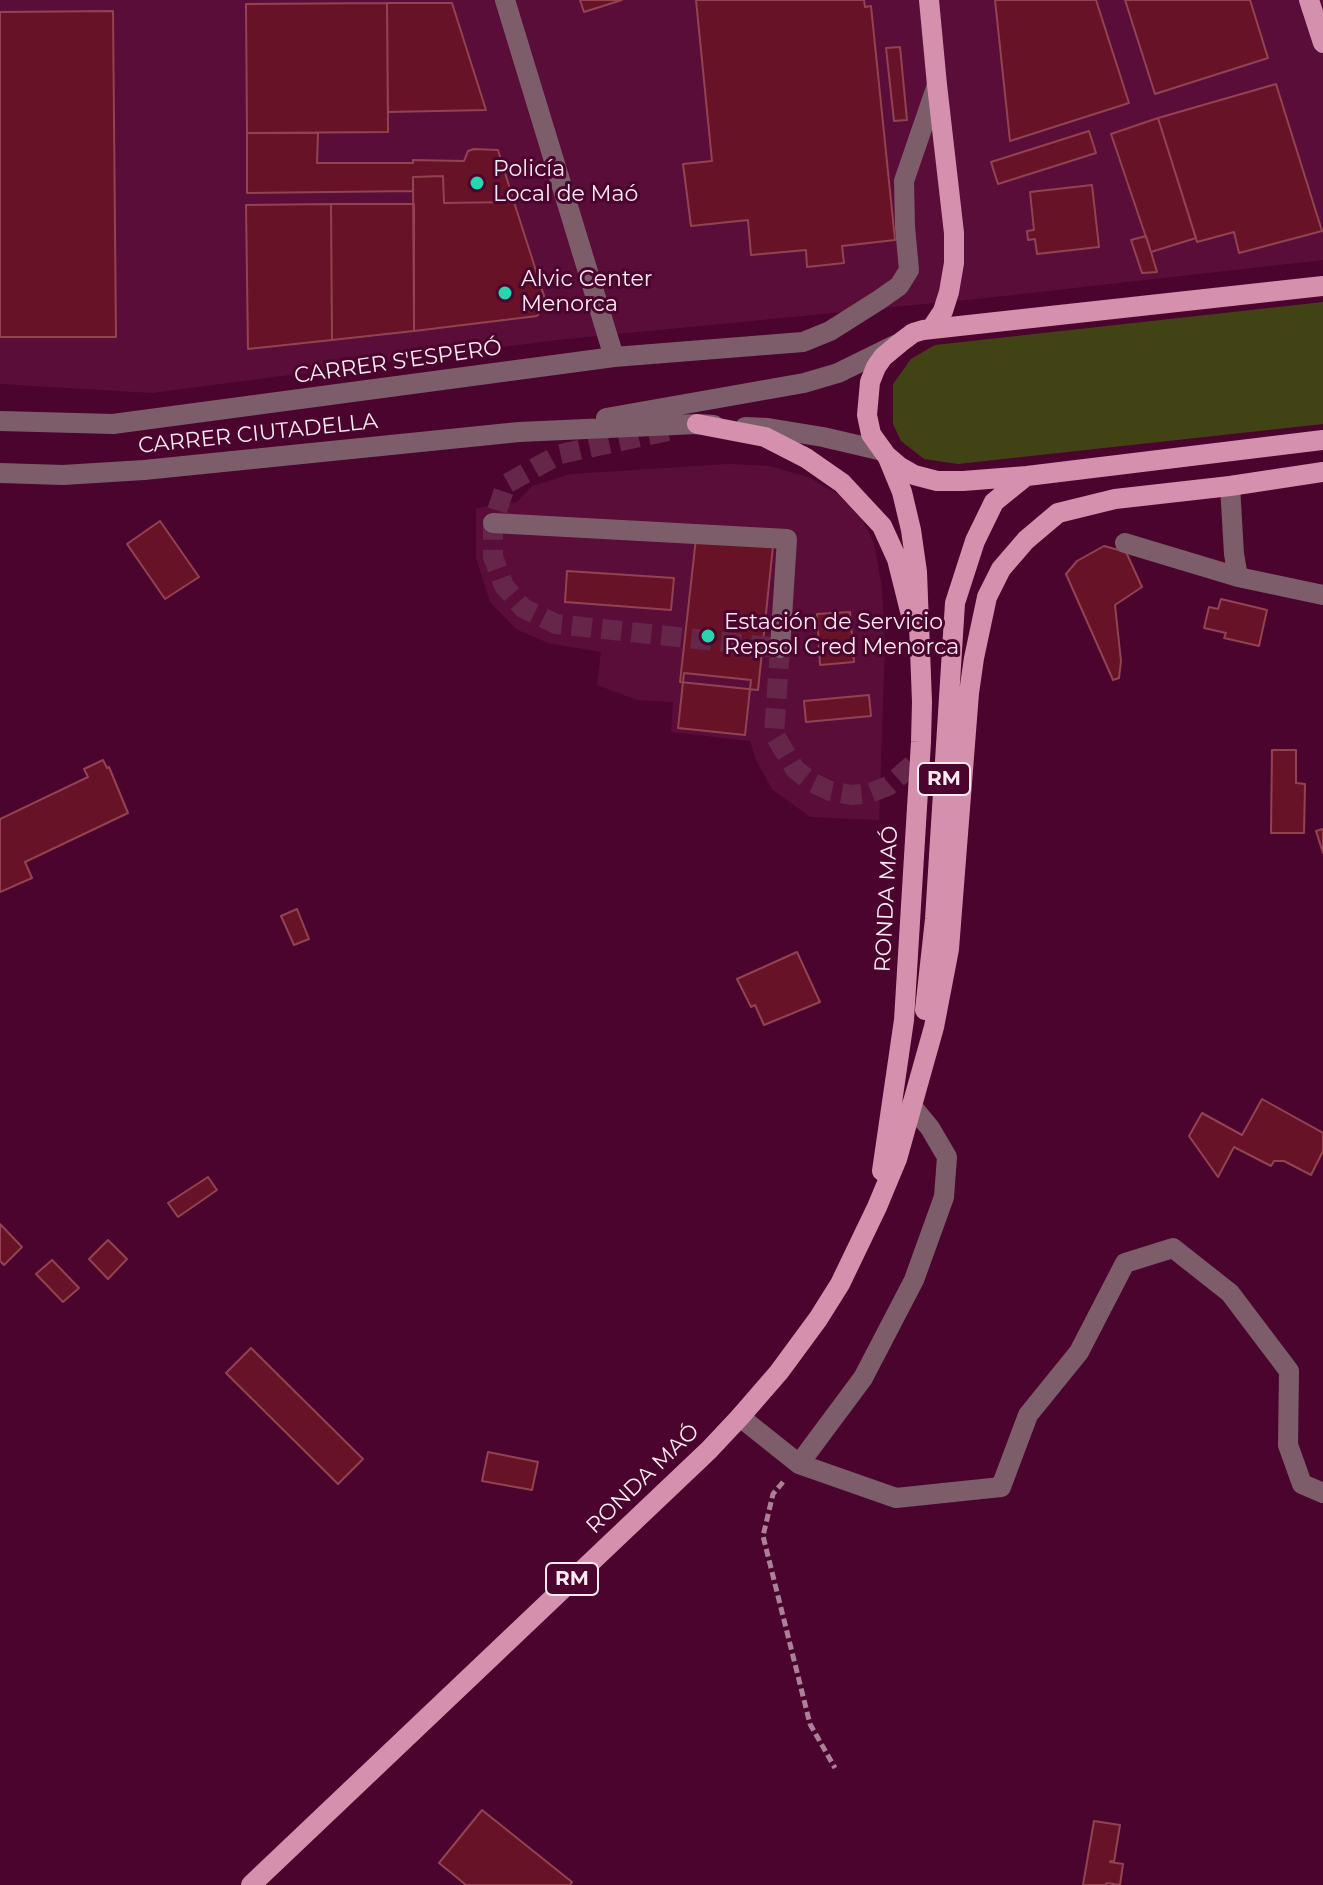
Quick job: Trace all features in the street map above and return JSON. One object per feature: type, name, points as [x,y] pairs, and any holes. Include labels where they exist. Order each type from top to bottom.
[{"type":"main road","points":[[929,0],[954,233],[954,263],[949,292],[943,311],[931,329]]},
{"type":"main road","points":[[1309,0],[1322,36]]},
{"type":"main road","name":"RM","points":[[922,702],[921,633],[911,530],[902,492],[885,453],[871,434],[867,415],[870,382],[883,357],[913,333],[931,329],[1323,286]]},
{"type":"main road","name":"RM","points":[[697,424],[765,437],[806,458],[842,483],[882,526],[897,559],[911,616],[922,702]]},
{"type":"main road","points":[[885,453],[914,475],[937,481],[963,481],[1323,440]]},
{"type":"main road","name":"RM","points":[[911,1105],[934,1027],[949,949],[974,658],[987,597],[1001,569],[1026,540],[1058,513],[1115,499],[1323,472]]},
{"type":"main road","name":"RM","points":[[911,1105],[935,919],[955,603],[975,541],[994,502],[1027,476]]},
{"type":"main road","name":"RONDA MAÓ","points":[[859,1245],[882,1169],[904,1020],[922,702]]},
{"type":"main road","name":"RONDA MAÓ","points":[[251,1885],[709,1450],[779,1372],[840,1284],[897,1159],[911,1105]]},
{"type":"street","points":[[505,0],[614,357]]},
{"type":"street","name":"CARRER S'ESPERÓ","points":[[0,421],[113,424],[614,357],[803,342],[830,331],[879,300],[899,286],[909,270],[904,181],[937,85]]},
{"type":"street","name":"CARRER CIUTADELLA","points":[[519,432],[804,383],[838,373],[901,342]]},
{"type":"street","name":"CARRER CIUTADELLA","points":[[0,473],[63,475],[144,470],[519,432],[697,424],[768,428],[823,437],[885,453]]},
{"type":"street","points":[[1230,486],[1238,577]]},
{"type":"street","points":[[493,523],[787,539],[780,648]]},
{"type":"street","points":[[1125,543],[1238,577],[1323,595]]},
{"type":"street","points":[[799,1464],[863,1378],[914,1280],[944,1197],[947,1157],[930,1128],[911,1105]]},
{"type":"street","points":[[740,1417],[799,1464],[896,1498],[1001,1487],[1028,1415],[1079,1352],[1125,1263],[1173,1248],[1230,1293],[1289,1371],[1288,1445],[1302,1484],[1323,1493]]},
{"type":"path","points":[[799,1464],[773,1494],[763,1536],[810,1724],[835,1768]]},
{"type":"shaded area","points":[[0,0],[1323,0],[1323,260],[986,298],[557,340],[152,393],[0,384]]},
{"type":"shaded area","points":[[1323,302],[1323,424],[958,464],[924,459],[901,441],[893,424],[893,384],[911,359],[935,345]]},
{"type":"shaded area","name":"Estación de Servicio Repsol Cred Menorca","points":[[728,464],[770,466],[808,477],[838,494],[861,517],[874,543],[882,588],[885,645],[879,820],[810,817],[772,789],[756,760],[750,741],[671,732],[673,702],[637,700],[597,685],[601,652],[548,643],[516,629],[490,602],[476,558],[476,508],[517,502],[532,486],[571,474]]},
{"type":"building","points":[[580,0],[622,0],[584,12]]},
{"type":"building","points":[[696,0],[864,0],[865,7],[871,6],[895,240],[842,246],[844,263],[807,267],[806,250],[751,255],[748,220],[691,226],[683,164],[712,161]]},
{"type":"building","points":[[995,0],[1096,0],[1129,103],[1010,141]]},
{"type":"building","points":[[1125,0],[1250,0],[1268,58],[1155,94]]},
{"type":"building","points":[[387,3],[452,3],[486,110],[388,112]]},
{"type":"building","points":[[387,3],[388,132],[247,133],[246,4]]},
{"type":"building","points":[[113,11],[116,337],[0,337],[0,12]]},
{"type":"building","points":[[900,47],[907,120],[894,121],[886,48]]},
{"type":"building","points":[[1276,84],[1322,231],[1239,253],[1234,232],[1197,242],[1158,118]]},
{"type":"building","points":[[1158,118],[1196,238],[1151,252],[1111,134]]},
{"type":"building","points":[[1089,131],[1096,153],[998,184],[991,162]]},
{"type":"building","points":[[247,133],[318,133],[317,163],[464,161],[468,151],[474,149],[498,150],[514,202],[444,203],[443,176],[413,177],[413,191],[247,193]]},
{"type":"building","points":[[443,176],[444,203],[514,202],[545,299],[545,306],[537,316],[414,331],[413,177]]},
{"type":"building","points":[[1092,185],[1099,247],[1037,254],[1035,239],[1028,240],[1027,231],[1034,230],[1030,192]]},
{"type":"building","points":[[331,204],[332,340],[248,349],[246,205]]},
{"type":"building","points":[[331,204],[414,204],[414,331],[332,340]]},
{"type":"building","points":[[1146,236],[1157,272],[1142,273],[1131,240]]},
{"type":"building","points":[[160,521],[199,577],[165,599],[127,544]]},
{"type":"building","points":[[696,538],[773,546],[758,690],[680,682]]},
{"type":"building","points":[[1104,546],[1126,552],[1142,587],[1115,605],[1121,661],[1119,678],[1113,680],[1066,574],[1077,561]]},
{"type":"building","points":[[567,571],[674,578],[671,610],[565,602]]},
{"type":"building","points":[[1221,599],[1267,610],[1259,646],[1224,638],[1226,633],[1204,628],[1209,607],[1218,609]]},
{"type":"building","points":[[850,612],[854,662],[820,665],[817,614]]},
{"type":"building","points":[[684,673],[751,680],[745,735],[678,728]]},
{"type":"building","points":[[869,695],[871,716],[806,722],[804,701]]},
{"type":"building","points":[[1272,750],[1296,750],[1296,783],[1305,784],[1304,833],[1271,833]]},
{"type":"building","points":[[103,760],[109,767],[128,813],[25,862],[32,878],[0,892],[0,819],[88,777],[84,769]]},
{"type":"building","points":[[1323,829],[1323,853],[1316,831]]},
{"type":"building","points":[[297,909],[309,939],[294,945],[281,916]]},
{"type":"building","points":[[797,952],[820,1002],[764,1025],[737,979]]},
{"type":"building","points":[[1262,1099],[1323,1133],[1323,1151],[1311,1175],[1284,1161],[1274,1161],[1271,1166],[1234,1147],[1218,1177],[1189,1136],[1202,1113],[1242,1135]]},
{"type":"building","points":[[208,1177],[217,1190],[178,1217],[168,1203]]},
{"type":"building","points":[[0,1224],[22,1247],[4,1265],[0,1261]]},
{"type":"building","points":[[108,1240],[127,1259],[108,1279],[89,1259]]},
{"type":"building","points":[[52,1260],[79,1288],[63,1302],[36,1274]]},
{"type":"building","points":[[251,1348],[363,1459],[338,1484],[226,1373]]},
{"type":"building","points":[[488,1452],[538,1462],[532,1490],[482,1481]]},
{"type":"building","points":[[482,1810],[572,1882],[570,1885],[466,1885],[439,1863]]},
{"type":"building","points":[[1094,1821],[1120,1825],[1114,1862],[1110,1862],[1123,1864],[1120,1885],[1083,1885]]},
{"type":"tunnel","points":[[668,431],[560,454],[506,484],[493,523],[493,557],[504,586],[523,608],[556,624],[780,648],[774,734],[795,769],[811,782],[830,791],[852,795],[870,793],[888,786],[920,758]]},
{"type":"place","name":"Policía Local de Maó","points":[[477,183]]},
{"type":"place","name":"Alvic Center Menorca","points":[[505,293]]},
{"type":"place","name":"Estación de Servicio Repsol Cred Menorca","points":[[708,636]]}]
